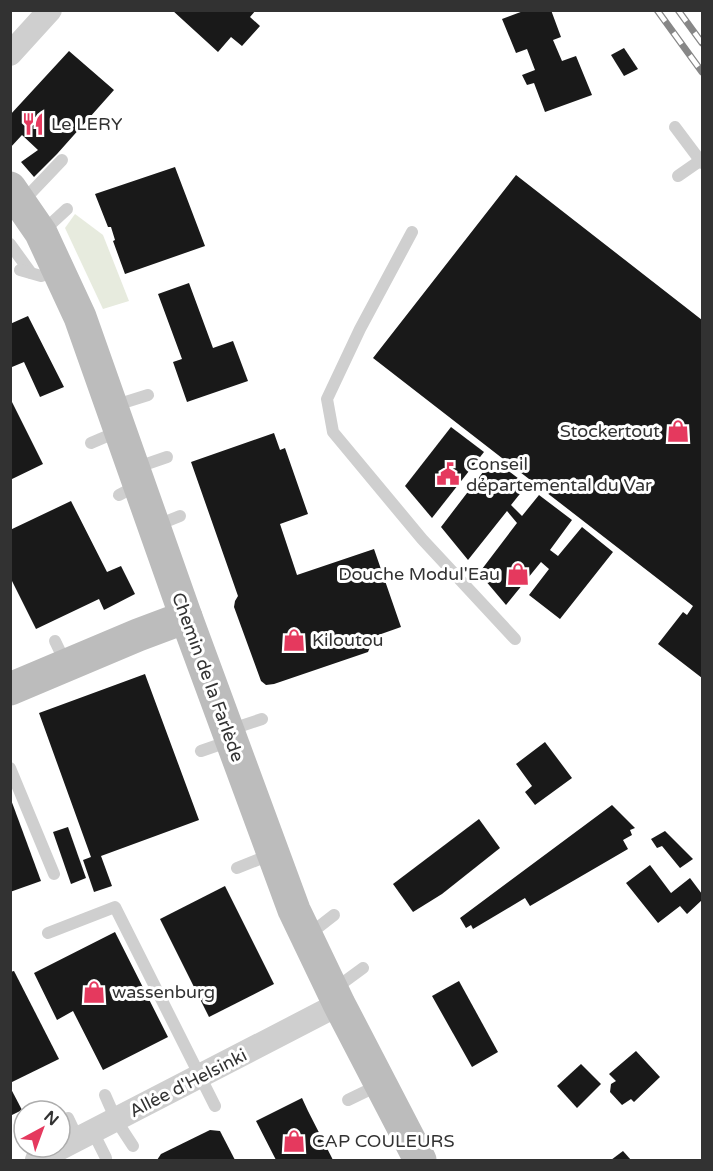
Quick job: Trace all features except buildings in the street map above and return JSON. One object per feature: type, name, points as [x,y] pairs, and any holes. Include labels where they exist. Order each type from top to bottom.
[{"type":"street","points":[[10,54],[50,10]]},
{"type":"street","name":"Chemin de la Farlède","points":[[16,195],[41,233],[36,271],[80,317],[108,426],[130,483],[167,521],[186,617],[220,740],[273,853],[294,910],[335,998],[420,1161]]},
{"type":"street","points":[[10,689],[52,668],[186,617]]},
{"type":"street","name":"Allée d'Helsinki","points":[[37,1161],[80,1130],[116,1120],[200,1076],[335,998]]},
{"type":"lane","points":[[675,128],[702,162],[678,176]]},
{"type":"lane","points":[[16,195],[62,160]]},
{"type":"lane","points":[[41,233],[67,209]]},
{"type":"lane","points":[[412,232],[360,329],[327,399],[333,432],[422,539],[516,639]]},
{"type":"lane","points":[[10,244],[36,271]]},
{"type":"lane","points":[[108,426],[148,395]]},
{"type":"lane","points":[[130,483],[167,457]]},
{"type":"lane","points":[[220,740],[262,719]]},
{"type":"lane","points":[[10,768],[54,874]]},
{"type":"lane","points":[[237,868],[273,853]]},
{"type":"lane","points":[[48,933],[115,907],[214,1106]]},
{"type":"lane","points":[[307,937],[334,915]]},
{"type":"lane","points":[[335,998],[363,968]]},
{"type":"lane","points":[[348,1100],[380,1084]]},
{"type":"lane","points":[[105,1095],[116,1120],[133,1146]]},
{"type":"lane","points":[[80,1130],[106,1158]]},
{"type":"shaded area","points":[[75,214],[103,235],[129,301],[103,309],[65,228]]},
{"type":"railway","points":[[657,10],[702,72]]},
{"type":"railway","points":[[678,10],[702,43]]},
{"type":"place","name":"Le LERY","points":[[33,124]]},
{"type":"place","name":"Stockertout","points":[[678,431]]},
{"type":"place","name":"Conseil départemental du Var","points":[[448,474]]},
{"type":"place","name":"Douche Modul'Eau","points":[[518,574]]},
{"type":"place","name":"Kiloutou","points":[[294,640]]},
{"type":"place","name":"wassenburg","points":[[94,992]]},
{"type":"place","name":"CAP COULEURS","points":[[294,1141]]}]
